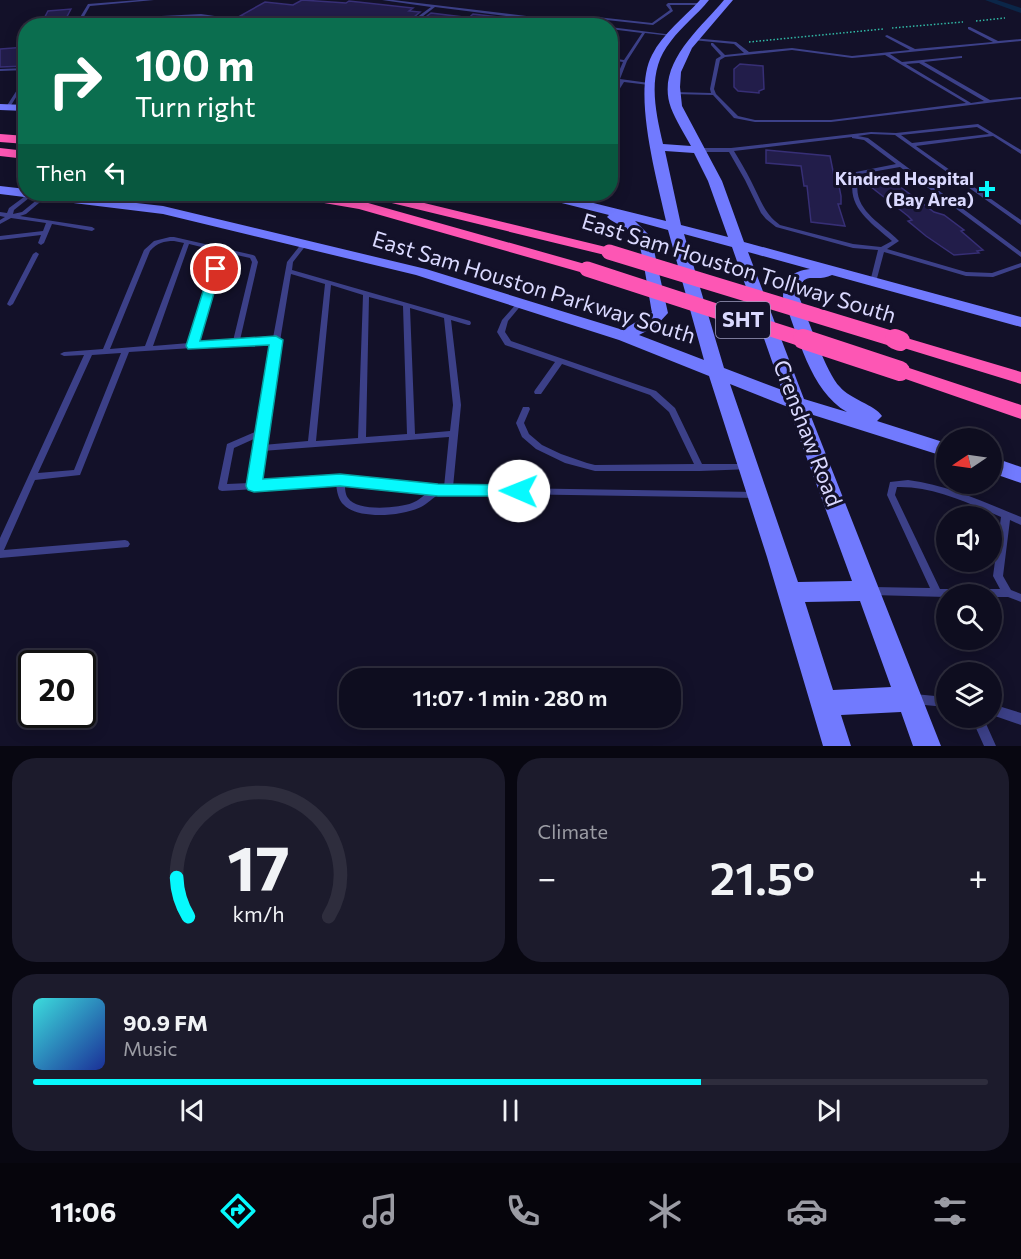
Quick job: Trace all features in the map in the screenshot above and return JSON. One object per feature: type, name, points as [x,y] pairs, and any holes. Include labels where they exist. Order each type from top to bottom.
[{"type":"highway","points":[[0,139],[18,140]]},
{"type":"highway","points":[[0,153],[18,154]]},
{"type":"highway","name":"East Sam Houston Tollway South","points":[[338,201],[362,205],[587,269],[1021,412]]},
{"type":"highway","name":"East Sam Houston Tollway South","points":[[402,201],[609,252],[1021,378]]},
{"type":"main road","name":"Crenshaw Road","points":[[729,0],[693,39],[677,63],[674,93],[676,106],[715,181],[796,402],[927,746]]},
{"type":"main road","points":[[704,2],[658,51],[652,66],[649,98],[673,225],[714,369],[758,495],[837,746]]},
{"type":"main road","points":[[671,35],[693,39]]},
{"type":"main road","points":[[649,84],[674,93]]},
{"type":"main road","points":[[658,147],[698,150]]},
{"type":"main road","name":"East Sam Houston Parkway South","points":[[0,190],[18,192]]},
{"type":"main road","name":"East Sam Houston Parkway South","points":[[88,201],[163,210],[422,272],[625,336],[796,402],[936,446]]},
{"type":"main road","points":[[565,201],[626,221],[644,237],[660,314],[625,336]]},
{"type":"main road","points":[[572,201],[673,225],[1021,322]]},
{"type":"main road","points":[[836,272],[798,275],[791,283],[791,297],[827,384],[834,395],[850,407],[936,445]]},
{"type":"main road","points":[[1002,469],[1021,476]]},
{"type":"main road","points":[[789,592],[868,591]]},
{"type":"main road","points":[[824,703],[909,699]]},
{"type":"lane","points":[[81,18],[89,5],[94,3],[152,0]]},
{"type":"lane","points":[[384,0],[546,18]]},
{"type":"lane","points":[[618,20],[653,24],[672,10],[669,4],[704,2]]},
{"type":"lane","points":[[418,18],[434,6]]},
{"type":"lane","points":[[155,18],[201,15],[223,18]]},
{"type":"lane","points":[[969,28],[998,42]]},
{"type":"lane","points":[[618,29],[671,35]]},
{"type":"lane","points":[[618,87],[625,61],[644,32]]},
{"type":"lane","points":[[887,36],[914,51]]},
{"type":"lane","points":[[693,39],[712,44],[737,45]]},
{"type":"lane","points":[[693,39],[737,45],[747,53]]},
{"type":"lane","points":[[1021,40],[886,54],[844,56],[792,49],[724,56],[718,59],[712,89],[736,117],[755,121],[831,121],[1021,98]]},
{"type":"lane","points":[[712,44],[724,56]]},
{"type":"lane","points":[[886,54],[970,104]]},
{"type":"lane","points":[[902,63],[961,57]]},
{"type":"lane","points":[[618,60],[625,61]]},
{"type":"lane","points":[[919,61],[988,102]]},
{"type":"lane","points":[[0,70],[18,69]]},
{"type":"lane","points":[[620,81],[649,84]]},
{"type":"lane","points":[[4,107],[18,88]]},
{"type":"lane","points":[[674,93],[714,94]]},
{"type":"lane","points":[[698,150],[731,150],[846,135],[881,132],[896,134],[971,124],[978,125],[1021,152]]},
{"type":"lane","points":[[896,134],[1021,223]]},
{"type":"lane","points":[[846,135],[866,139],[1021,255]]},
{"type":"lane","points":[[910,145],[993,135]]},
{"type":"lane","points":[[731,150],[760,208],[768,220],[778,226],[853,246],[882,249],[966,274],[993,275],[1021,265]]},
{"type":"lane","points":[[873,282],[882,249],[896,240],[857,205],[854,181],[858,173],[900,165]]},
{"type":"lane","points":[[10,216],[11,209],[26,201]]},
{"type":"lane","points":[[0,222],[10,216],[24,213],[33,201]]},
{"type":"lane","points":[[0,214],[92,229]]},
{"type":"lane","points":[[41,243],[50,222]]},
{"type":"lane","points":[[0,238],[45,233]]},
{"type":"lane","points":[[105,352],[147,250],[151,245],[165,239],[253,257],[255,262],[236,343]]},
{"type":"lane","points":[[148,349],[187,242]]},
{"type":"lane","points":[[254,486],[260,433],[288,271],[290,262],[304,244]]},
{"type":"lane","points":[[192,346],[221,250]]},
{"type":"lane","points":[[10,304],[36,254]]},
{"type":"lane","points":[[288,271],[468,323]]},
{"type":"lane","points":[[312,444],[328,282]]},
{"type":"lane","points":[[362,441],[366,293]]},
{"type":"lane","points":[[520,303],[505,320],[501,332],[508,343],[653,393],[672,410],[700,468]]},
{"type":"lane","points":[[406,305],[411,437]]},
{"type":"lane","points":[[340,480],[342,496],[349,505],[370,510],[395,510],[418,504],[443,490],[457,405],[447,317]]},
{"type":"lane","points":[[64,354],[276,340]]},
{"type":"lane","points":[[32,477],[77,473],[126,350]]},
{"type":"lane","points":[[0,548],[89,353]]},
{"type":"lane","points":[[537,392],[560,361]]},
{"type":"lane","points":[[526,409],[520,423],[526,436],[545,450],[583,466],[748,467]]},
{"type":"lane","points":[[260,433],[230,446],[222,488],[340,480],[443,490],[758,495]]},
{"type":"lane","points":[[258,448],[454,434]]},
{"type":"lane","points":[[936,591],[891,495],[893,484],[907,482],[935,488],[1021,521]]},
{"type":"lane","points":[[1006,515],[998,576],[1008,593]]},
{"type":"lane","points":[[0,554],[126,544]]},
{"type":"lane","points":[[868,591],[936,593]]},
{"type":"lane","points":[[1002,593],[1021,598]]},
{"type":"lane","points":[[909,699],[936,701]]},
{"type":"lane","points":[[1002,713],[1021,719]]},
{"type":"lane","points":[[982,728],[990,746]]},
{"type":"path","points":[[737,45],[1005,18]]},
{"type":"building","points":[[302,0],[346,3],[349,1],[413,8],[409,11],[420,12],[413,18],[256,18],[240,16],[265,2],[293,5]]},
{"type":"building","points":[[71,9],[66,18],[44,18],[48,11]]},
{"type":"building","points":[[431,13],[463,17],[463,18],[424,18]]},
{"type":"building","points":[[473,14],[507,18],[469,18]]},
{"type":"building","points":[[18,48],[18,66],[0,67],[0,49]]},
{"type":"building","points":[[740,64],[763,66],[764,89],[759,93],[738,91],[734,87],[734,69]]},
{"type":"building","points":[[766,150],[830,156],[835,181],[838,181],[841,204],[838,204],[845,226],[811,222],[807,186],[804,186],[801,166],[766,163]]},
{"type":"building","points":[[883,174],[934,212],[944,215],[964,230],[961,231],[983,250],[977,251],[979,253],[954,255],[926,236],[908,221],[912,220],[908,216],[861,179]]},
{"type":"waterway","points":[[989,0],[1021,11]]},
{"type":"place","name":"Kindred Hospital (Bay Area)","points":[[987,189]]},
{"type":"route","points":[[216,269],[192,346],[276,340],[254,486],[340,480],[438,490],[519,491]]}]
